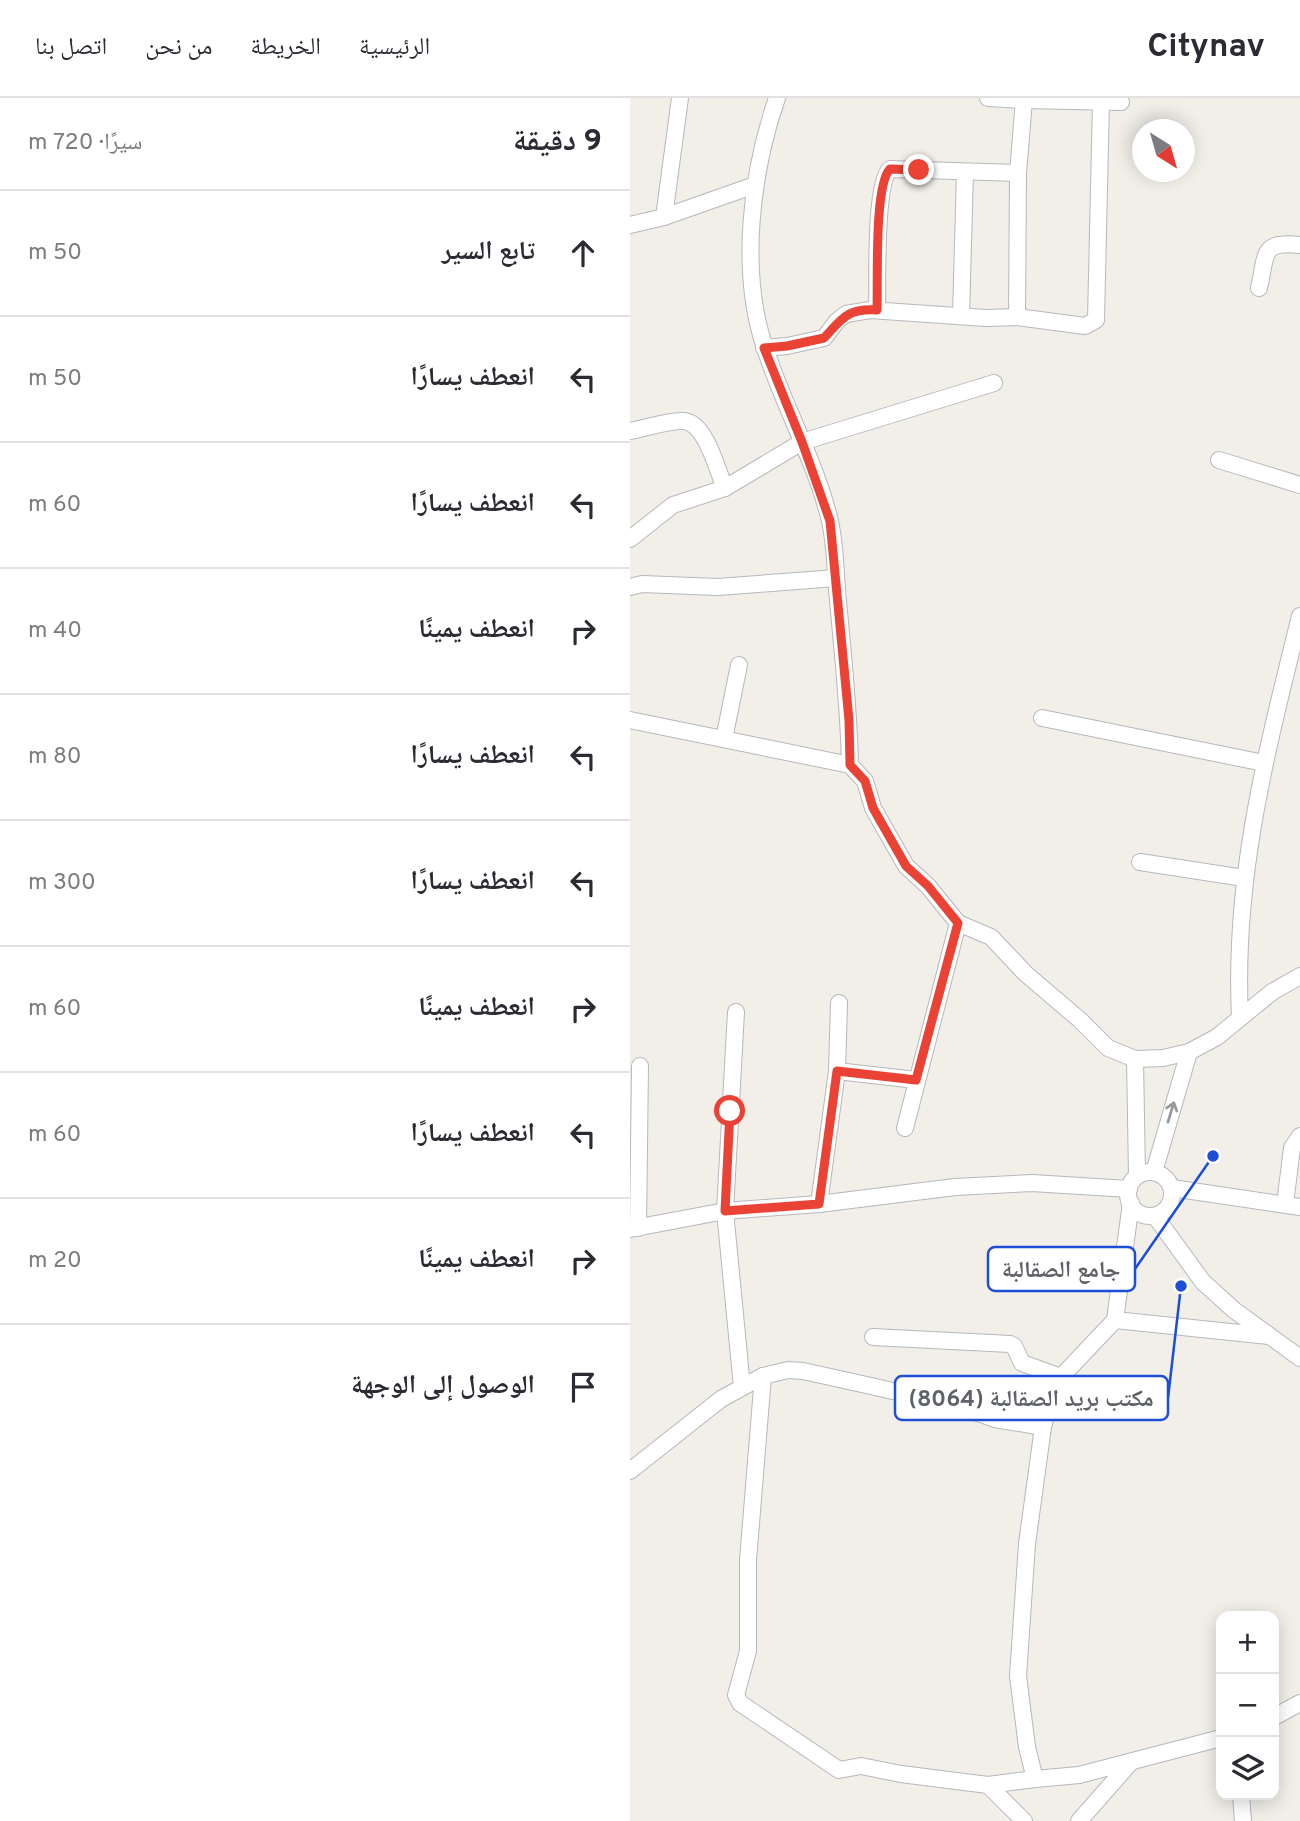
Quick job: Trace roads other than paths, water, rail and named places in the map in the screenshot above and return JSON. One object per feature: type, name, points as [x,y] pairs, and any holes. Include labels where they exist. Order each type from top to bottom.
[{"type":"street","points":[[664,218],[680,98]]},
{"type":"street","points":[[777,98],[755,186],[750,236],[757,319],[764,348],[830,521],[849,720],[850,765]]},
{"type":"street","points":[[988,98],[1121,102]]},
{"type":"street","points":[[1017,317],[1018,173],[1024,100]]},
{"type":"street","points":[[764,348],[824,338],[846,314],[877,310],[986,318],[1017,317],[1085,326],[1097,320],[1101,101]]},
{"type":"street","points":[[877,310],[880,206],[886,173],[890,169],[1018,173]]},
{"type":"street","points":[[961,316],[965,172]]},
{"type":"street","points":[[630,225],[664,218],[755,186]]},
{"type":"street","points":[[1259,288],[1268,251],[1272,246],[1300,245]]},
{"type":"street","points":[[630,539],[673,505],[725,488],[802,442],[994,383]]},
{"type":"street","points":[[630,431],[681,421],[694,423],[703,434],[725,488]]},
{"type":"street","points":[[1219,460],[1300,485]]},
{"type":"street","points":[[630,587],[642,584],[718,587],[836,579]]},
{"type":"street","points":[[1240,1017],[1239,965],[1244,878],[1264,763],[1300,616]]},
{"type":"street","points":[[724,739],[739,665]]},
{"type":"street","points":[[1042,719],[1264,763]]},
{"type":"street","points":[[630,720],[850,765],[865,781],[873,808],[906,866],[928,886],[958,923],[991,937],[1026,975],[1080,1020],[1108,1048],[1135,1059],[1163,1058],[1189,1052],[1217,1037],[1272,992],[1300,976]]},
{"type":"street","points":[[1140,862],[1244,878]]},
{"type":"street","points":[[905,1128],[958,923]]},
{"type":"street","points":[[819,1204],[837,1071],[839,1003]]},
{"type":"street","points":[[736,1012],[725,1211],[741,1387]]},
{"type":"street","points":[[640,1066],[634,1229],[725,1211],[819,1204],[955,1187],[1032,1183],[1132,1190],[1154,1172],[1189,1052]]},
{"type":"street","points":[[1035,1779],[1027,1747],[1018,1676],[1027,1544],[1043,1427],[1054,1387],[1115,1320],[1132,1190],[1135,1059]]},
{"type":"street","points":[[837,1071],[916,1080]]},
{"type":"street","points":[[1172,1188],[1292,1206],[1293,1148],[1300,1136]]},
{"type":"street","points":[[1132,1190],[1141,1214],[1155,1216],[1162,1213],[1171,1203],[1172,1188],[1165,1178],[1154,1172]]},
{"type":"street","points":[[1155,1216],[1203,1282],[1234,1310],[1300,1358]]},
{"type":"street","points":[[1115,1320],[1270,1336]]},
{"type":"street","points":[[873,1337],[1010,1344],[1014,1346],[1022,1363],[1061,1377]]},
{"type":"street","points":[[630,1471],[696,1416],[741,1387],[762,1376],[788,1370],[803,1371],[958,1406],[995,1419],[1043,1427]]},
{"type":"street","points":[[762,1376],[748,1560],[748,1651],[736,1695],[740,1703],[839,1770],[861,1766],[988,1785],[1079,1775],[1216,1739]]},
{"type":"street","points":[[1279,1714],[1300,1703]]},
{"type":"street","points":[[1079,1821],[1131,1762]]},
{"type":"street","points":[[988,1785],[1024,1821]]},
{"type":"street","points":[[1241,1800],[1243,1821]]},
{"type":"place","name":"جامع الصقالبة","points":[[1213,1156]]},
{"type":"place","name":"مكتب بريد الصقالبة (8064)","points":[[1181,1286]]}]
